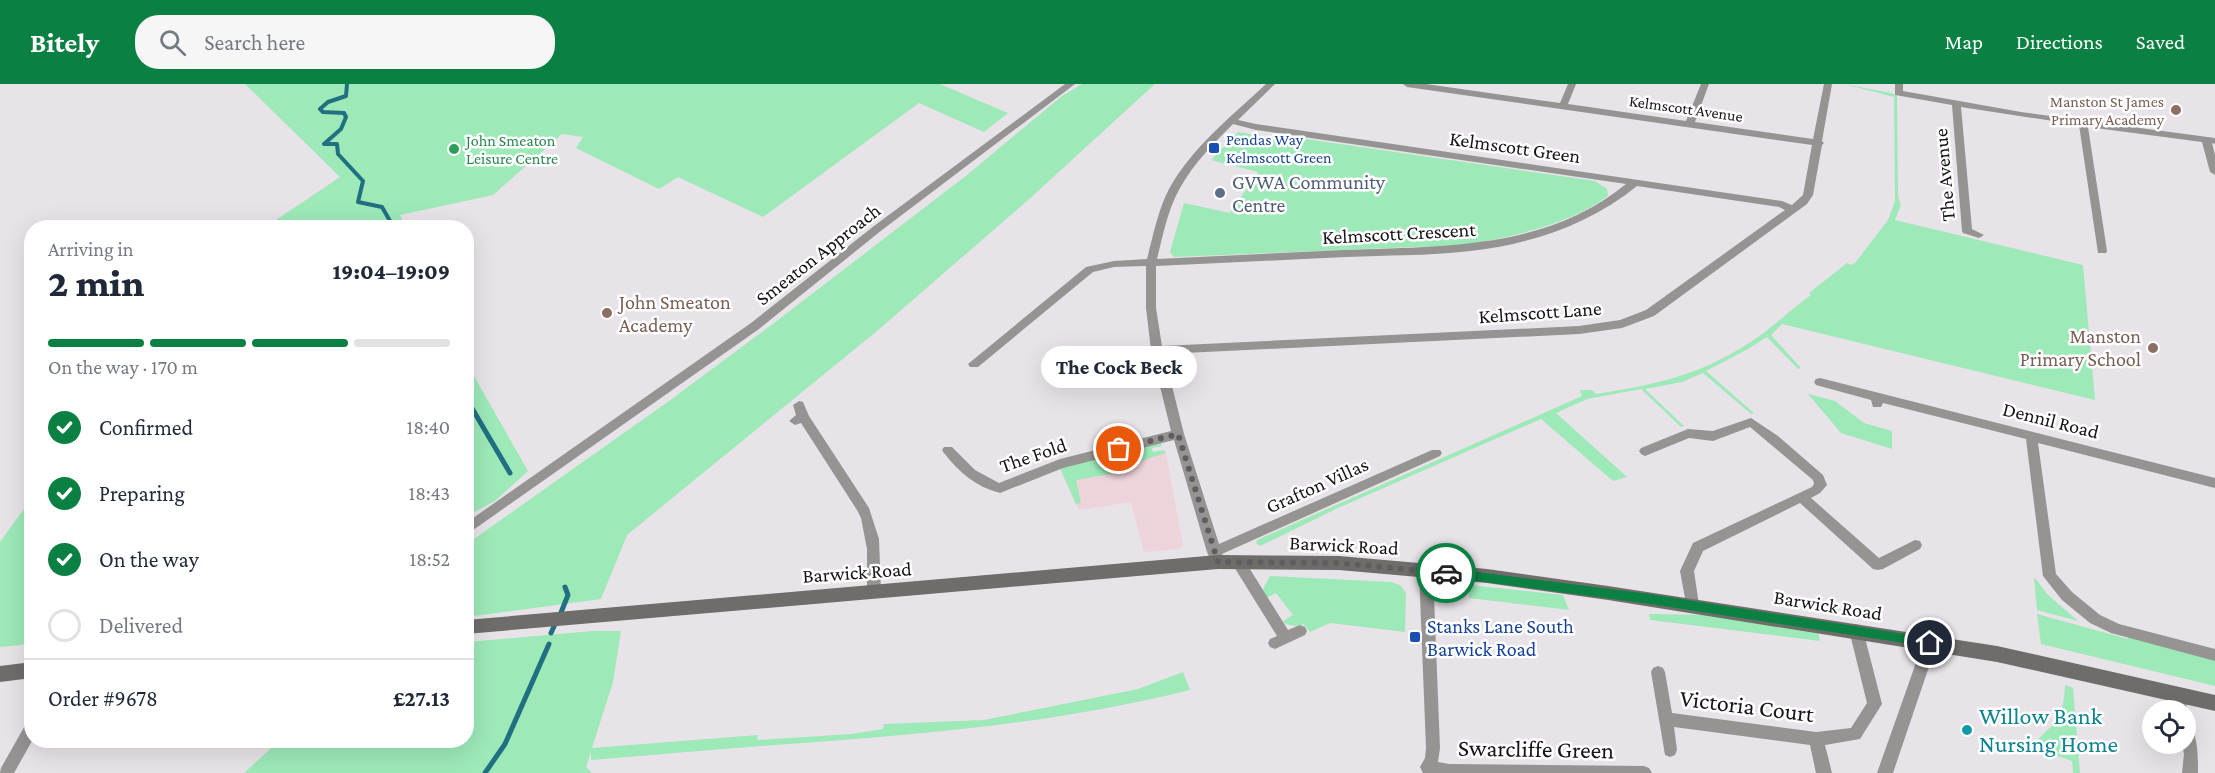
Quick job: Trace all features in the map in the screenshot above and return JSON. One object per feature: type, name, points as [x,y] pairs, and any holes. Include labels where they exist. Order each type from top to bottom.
[{"type":"street","name":"Smeaton Approach","points":[[474,524],[755,327],[878,228],[1071,84]]},
{"type":"street","points":[[1216,557],[1178,434],[1157,350],[1151,308],[1151,263],[1162,220],[1174,189],[1203,148],[1271,84]]},
{"type":"street","name":"Kelmscott Avenue","points":[[1407,84],[1819,143]]},
{"type":"street","points":[[1563,106],[1572,84]]},
{"type":"street","points":[[1690,124],[1705,84]]},
{"type":"street","name":"Kelmscott Lane","points":[[1157,350],[1579,330],[1622,324],[1650,313],[1793,210],[1808,195],[1828,84]]},
{"type":"street","points":[[1899,89],[1956,102],[2083,124],[2211,140],[2215,172]]},
{"type":"street","name":"The Avenue","points":[[1956,102],[1967,231],[1979,235]]},
{"type":"street","name":"Kelmscott Green","points":[[1231,121],[1256,127],[1782,204],[1793,210]]},
{"type":"street","points":[[2083,124],[2102,251]]},
{"type":"street","name":"Kelmscott Crescent","points":[[974,364],[1090,269],[1114,264],[1470,248],[1501,243],[1574,220],[1608,203],[1635,182]]},
{"type":"street","name":"Dennil Road","points":[[1820,382],[1877,400],[2031,435],[2215,483]]},
{"type":"street","points":[[799,415],[863,508],[870,523],[874,539],[873,592]]},
{"type":"street","points":[[1645,451],[1688,433],[1713,436],[1751,422],[1818,478],[1821,485],[1802,497],[1698,548],[1688,571],[1692,605]]},
{"type":"street","name":"The Fold","points":[[948,450],[956,460],[992,487],[1000,488],[1060,464],[1178,434]]},
{"type":"street","points":[[2031,435],[2050,576],[2067,596],[2095,619],[2116,629],[2215,655]]},
{"type":"street","name":"Grafton Villas","points":[[1216,557],[1436,453]]},
{"type":"street","points":[[1802,497],[1878,565],[1915,545]]},
{"type":"street","name":"Barwick Road","points":[[474,626],[873,592],[1216,557],[1238,562],[1339,563],[1487,576],[1692,605],[1997,654],[2168,700]]},
{"type":"street","points":[[1238,562],[1281,640],[1300,631]]},
{"type":"street","points":[[1426,571],[1433,748],[1432,758],[1426,771]]},
{"type":"street","name":"Victoria Court","points":[[1666,719],[1816,739],[1855,734],[1875,704],[1856,630]]},
{"type":"street","points":[[1885,773],[1930,643]]},
{"type":"street","points":[[0,674],[24,671]]},
{"type":"street","name":"Victoria Court","points":[[1658,672],[1670,750]]},
{"type":"street","name":"Barwick Road","points":[[2196,703],[2215,703]]},
{"type":"street","points":[[1816,739],[1824,773]]},
{"type":"street","points":[[6,773],[24,741]]},
{"type":"street","points":[[2190,773],[2191,754]]},
{"type":"street","name":"Swarcliffe Green","points":[[1426,771],[1644,773]]},
{"type":"shaded area","points":[[1166,453],[1183,546],[1178,549],[1144,552],[1131,502],[1079,510],[1062,474]]},
{"type":"green space","points":[[245,84],[940,84],[1008,113],[984,132],[919,103],[763,217],[678,177],[659,189],[576,148],[583,137],[562,134],[493,195],[400,215],[402,220],[276,220],[340,177]]},
{"type":"green space","points":[[1082,84],[1155,84],[1027,201],[877,331],[627,535],[601,599],[474,616],[474,539],[669,401],[774,323],[967,175],[1062,96]]},
{"type":"green space","points":[[1844,84],[1897,96],[1898,196],[1901,205],[1895,220],[2083,265],[2095,400],[1782,324],[1771,335],[1801,368],[1798,369],[1767,337],[1706,371],[1754,413],[1751,414],[1703,373],[1682,382],[1645,389],[1684,426],[1681,427],[1641,389],[1587,399],[1556,413],[1627,477],[1613,481],[1541,419],[1338,508],[1260,546],[1256,543],[1257,540],[1582,396],[1580,390],[1592,390],[1596,394],[1637,387],[1675,378],[1712,364],[1757,338],[1847,263],[1851,265],[1855,263],[1888,220],[1895,201],[1894,97]]},
{"type":"green space","points":[[1238,132],[1277,138],[1278,135],[1595,181],[1607,189],[1608,196],[1593,206],[1558,222],[1519,234],[1463,245],[1174,257],[1170,252],[1184,203],[1230,213],[1258,172],[1211,160]]},
{"type":"green space","points":[[474,376],[528,471],[495,501],[474,512]]},
{"type":"green space","points":[[1808,394],[1835,401],[1864,423],[1892,431],[1892,449],[1841,433]]},
{"type":"green space","points":[[1161,443],[1162,446],[1152,448],[1153,452],[1164,450],[1166,453],[1134,463],[1136,466],[1123,468],[1123,472],[1076,480],[1081,503],[1076,504],[1060,468]]},
{"type":"green space","points":[[24,509],[24,645],[0,647],[0,542]]},
{"type":"green space","points":[[1270,576],[1391,582],[1400,585],[1406,593],[1405,632],[1330,623],[1310,632],[1303,624],[1295,626],[1282,622],[1293,615],[1276,593],[1266,598],[1263,589]]},
{"type":"green space","points":[[2034,578],[2047,594],[2078,621],[2037,610]]},
{"type":"green space","points":[[1469,585],[1563,595],[1569,610],[1469,598]]},
{"type":"green space","points":[[1649,614],[1710,615],[1818,632],[1820,641],[1650,620]]},
{"type":"green space","points":[[2037,614],[2128,639],[2128,635],[2215,658],[2215,686],[2041,644]]},
{"type":"green space","points":[[592,631],[621,631],[613,682],[592,748],[758,735],[757,740],[851,734],[883,729],[884,724],[984,720],[1138,689],[1183,672],[1190,690],[1097,710],[958,729],[591,760],[591,752],[586,767],[592,773],[244,773],[271,748],[474,748],[474,641]]},
{"type":"green space","points":[[2065,685],[2073,688],[2080,773],[2073,773],[2072,761],[2032,747],[2058,718],[2063,706]]},
{"type":"waterway","points":[[347,84],[346,96],[328,102],[320,109],[323,112],[344,113],[346,117],[341,129],[324,144],[337,144],[338,154],[363,181],[358,202],[382,207],[389,220]]},
{"type":"waterway","points":[[474,412],[510,473]]},
{"type":"waterway","points":[[560,615],[568,595],[565,587]]},
{"type":"waterway","points":[[551,633],[556,622]]},
{"type":"waterway","points":[[485,773],[505,744],[549,644]]},
{"type":"way so far","points":[[1119,449],[1178,434],[1218,562],[1339,563],[1446,573]]},
{"type":"place","name":"Manston St James Primary Academy","points":[[2176,110]]},
{"type":"place","name":"Pendas Way Kelmscott Green","points":[[1214,148]]},
{"type":"place","name":"John Smeaton Leisure Centre","points":[[454,149]]},
{"type":"place","name":"GVWA Community Centre","points":[[1220,193]]},
{"type":"place","name":"John Smeaton Academy","points":[[607,313]]},
{"type":"place","name":"Manston Primary School","points":[[2153,348]]},
{"type":"place","name":"The Cock Beck","points":[[1119,449]]},
{"type":"place","name":"Stanks Lane South Barwick Road","points":[[1415,637]]},
{"type":"place","name":"Willow Bank Nursing Home","points":[[1967,730]]},
{"type":"route","points":[[1446,573],[1487,576],[1650,599],[1930,643]]}]
